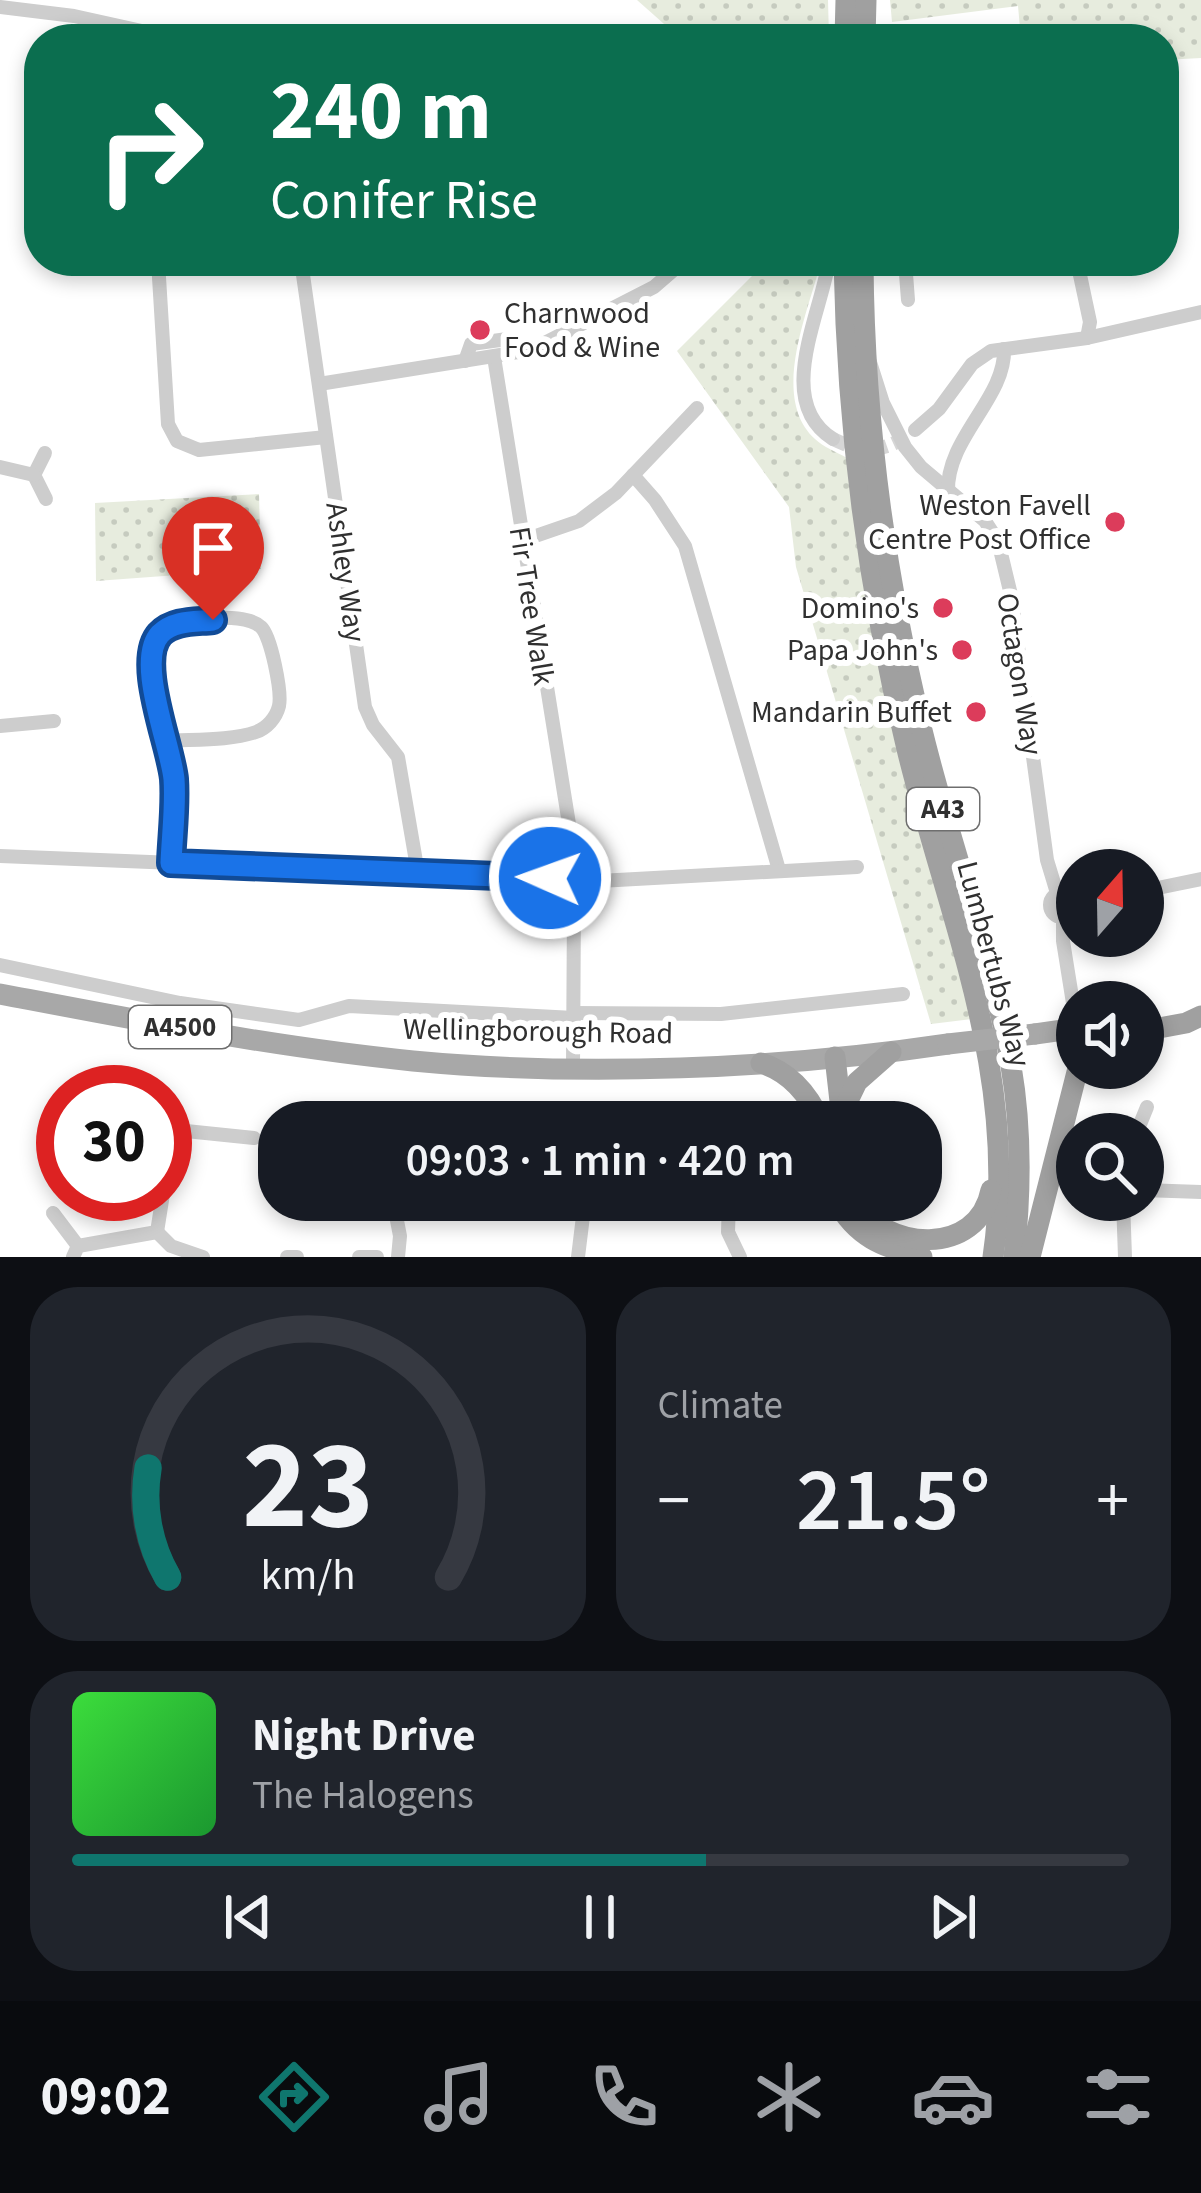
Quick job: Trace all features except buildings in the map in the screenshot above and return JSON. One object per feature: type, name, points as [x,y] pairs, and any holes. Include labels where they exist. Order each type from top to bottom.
[{"type":"highway","name":"Lumbertubs Way","points":[[845,276],[853,424],[884,644],[922,812],[978,1001],[996,1094],[1000,1158],[993,1257]]},
{"type":"highway","name":"Lumbertubs Way","points":[[864,276],[885,528],[920,719],[1011,1063],[1020,1176],[1014,1257]]},
{"type":"highway","points":[[1164,1027],[1201,1015]]},
{"type":"highway","points":[[844,1101],[856,1082],[891,1052]]},
{"type":"highway","points":[[829,1058],[832,1101]]},
{"type":"highway","points":[[761,1063],[796,1084],[811,1101]]},
{"type":"highway","points":[[1030,1257],[1074,1089]]},
{"type":"highway","points":[[873,1221],[899,1235],[941,1240],[970,1232],[991,1193],[996,1094]]},
{"type":"highway","points":[[847,1221],[866,1239],[922,1257]]},
{"type":"main road","name":"Wellingborough Road","points":[[0,994],[319,1050],[416,1061],[573,1067],[829,1058],[1056,1031]]},
{"type":"main road","points":[[1164,1019],[1201,1015]]},
{"type":"street","points":[[0,7],[104,24]]},
{"type":"street","points":[[159,276],[168,424],[177,441],[199,450],[326,437]]},
{"type":"street","name":"Ashley Way","points":[[303,276],[365,707],[398,757],[418,873]]},
{"type":"street","points":[[320,384],[523,352],[654,287],[666,276]]},
{"type":"street","points":[[826,276],[800,384],[808,416],[832,439]]},
{"type":"street","points":[[906,276],[908,300]]},
{"type":"street","points":[[1080,276],[1090,322],[1087,338]]},
{"type":"street","points":[[915,430],[939,409],[973,364],[991,351],[1087,338],[1201,313]]},
{"type":"street","points":[[465,361],[471,344],[515,338],[523,352]]},
{"type":"street","points":[[948,492],[951,461],[998,376],[1004,349]]},
{"type":"street","name":"Fir Tree Walk","points":[[494,357],[574,855]]},
{"type":"street","name":"Octagon Way","points":[[868,358],[896,434],[921,467],[985,521],[1006,566],[1004,580],[1011,595],[1047,860],[1056,890]]},
{"type":"street","points":[[521,541],[579,521],[633,475],[697,408]]},
{"type":"street","points":[[34,475],[45,453]]},
{"type":"street","points":[[921,467],[951,461]]},
{"type":"street","points":[[0,467],[34,475]]},
{"type":"street","points":[[34,475],[46,499]]},
{"type":"street","points":[[633,475],[656,500],[685,546],[779,870]]},
{"type":"street","points":[[164,741],[255,732],[273,721],[280,701],[269,639],[261,627],[245,618],[175,624],[161,632],[152,655],[164,741],[174,777],[171,863]]},
{"type":"street","points":[[0,726],[54,721]]},
{"type":"street","points":[[574,855],[595,866],[598,881],[593,894],[574,903],[559,897],[550,878],[556,863],[574,855]]},
{"type":"street","points":[[0,856],[550,878]]},
{"type":"street","points":[[598,881],[857,867]]},
{"type":"street","points":[[1164,887],[1201,879]]},
{"type":"street","points":[[573,1067],[574,903]]},
{"type":"street","points":[[0,965],[180,1003],[299,1020],[349,1006],[574,1016],[721,1014],[903,994]]},
{"type":"street","points":[[1144,1113],[1147,1106]]},
{"type":"street","points":[[192,1130],[220,1127],[254,1138]]},
{"type":"street","points":[[1164,1191],[1201,1192]]},
{"type":"street","points":[[56,1221],[75,1252],[102,1239],[157,1232]]},
{"type":"street","points":[[157,1232],[159,1221]]},
{"type":"street","points":[[397,1221],[398,1257]]},
{"type":"street","points":[[578,1257],[582,1221]]},
{"type":"street","points":[[728,1221],[728,1232],[740,1257]]},
{"type":"street","points":[[1124,1221],[1125,1257]]},
{"type":"street","points":[[157,1232],[171,1246],[203,1257]]},
{"type":"street","points":[[287,1257],[297,1257]]},
{"type":"street","points":[[359,1257],[376,1257]]},
{"type":"shaded area","points":[[637,0],[828,0],[829,24],[664,24]]},
{"type":"shaded area","points":[[890,0],[1201,0],[1201,58],[1179,59],[1179,24],[1020,24],[1018,6],[892,22]]},
{"type":"shaded area","points":[[752,276],[817,276],[796,353],[795,400],[815,439],[847,458],[972,1019],[931,1024],[796,567],[789,507],[677,351]]},
{"type":"shaded area","points":[[259,494],[261,569],[96,581],[95,503]]},
{"type":"tunnel","points":[[833,439],[873,449],[911,433]]},
{"type":"place","name":"Charnwood Food & Wine","points":[[480,330]]},
{"type":"place","name":"Weston Favell Centre Post Office","points":[[1115,522]]},
{"type":"place","name":"Domino's","points":[[943,608]]},
{"type":"place","name":"Papa John's","points":[[962,650]]},
{"type":"place","name":"Mandarin Buffet","points":[[976,712]]},
{"type":"route","points":[[213,620],[175,624],[161,632],[152,655],[158,714],[174,777],[171,863],[550,878]]}]
